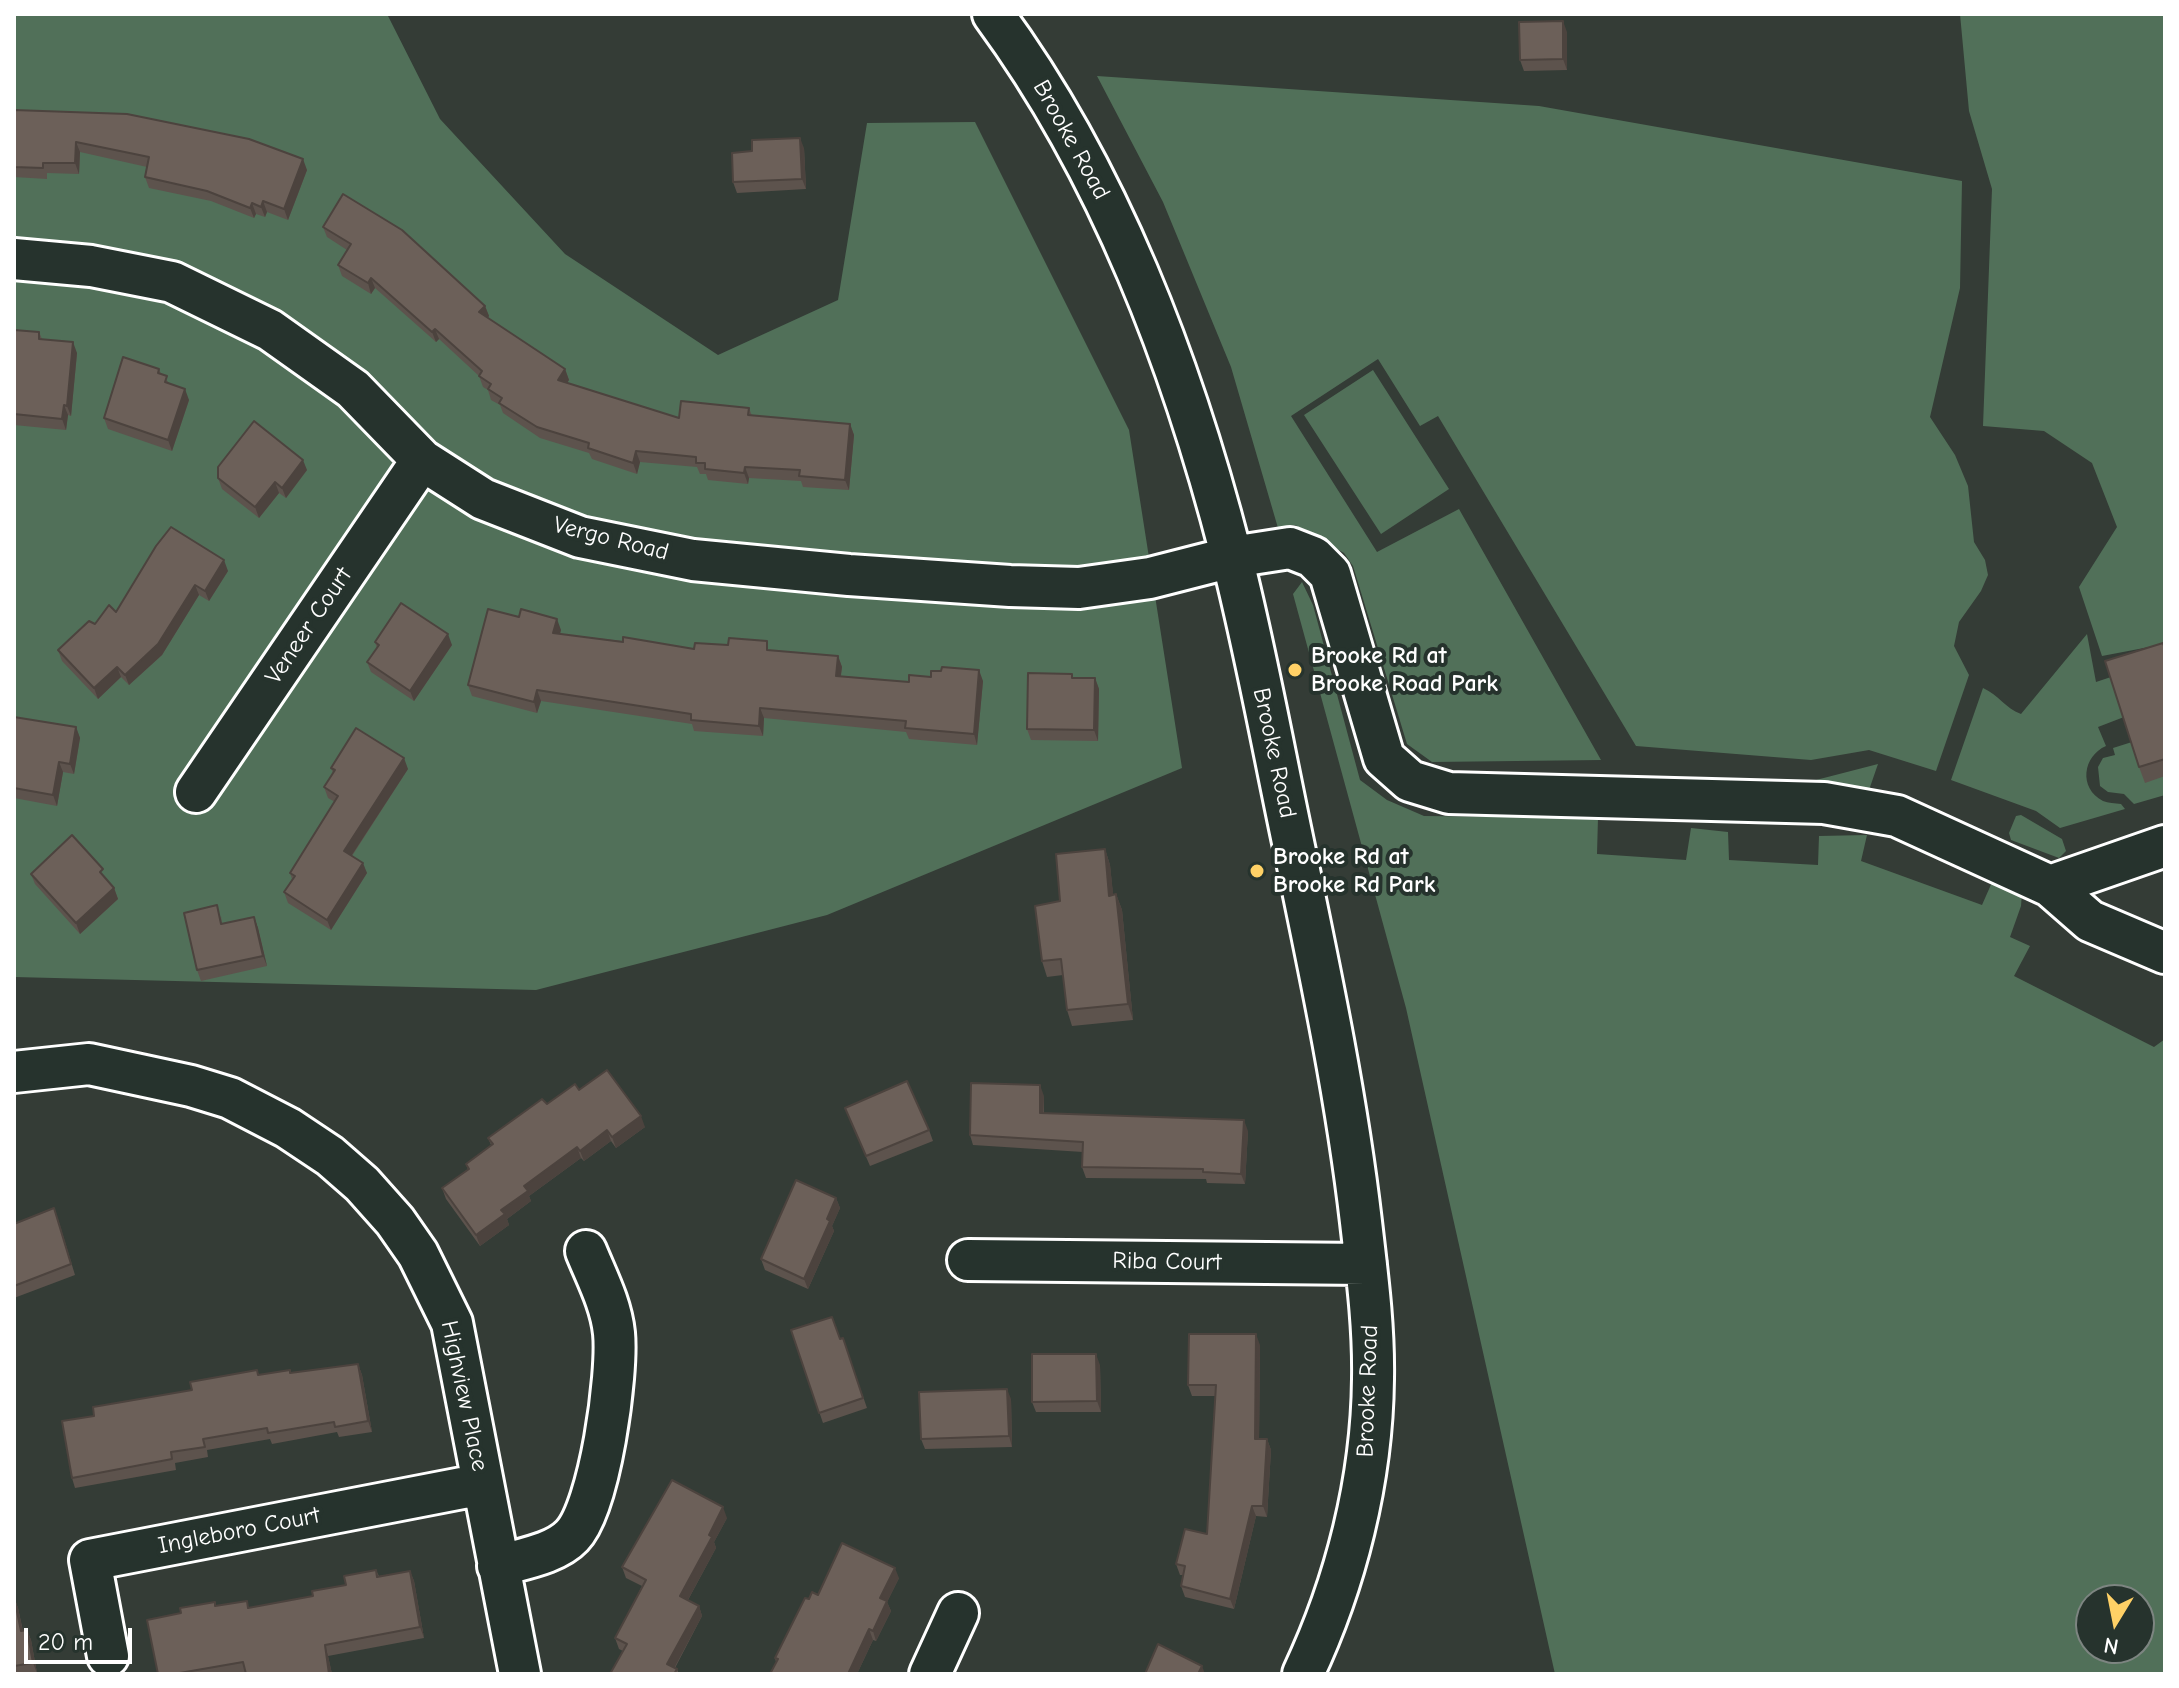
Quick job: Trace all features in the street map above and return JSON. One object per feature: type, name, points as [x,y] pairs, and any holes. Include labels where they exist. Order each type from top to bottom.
[{"type":"street","name":"Brooke Road","points":[[993,14],[1024,57],[1109,206],[1159,328],[1199,440],[1232,557],[1330,1020],[1353,1155],[1371,1301],[1373,1379],[1364,1483],[1343,1571],[1321,1636],[1303,1674]]},
{"type":"street","name":"Vergo Road","points":[[14,259],[91,266],[172,282],[256,323],[353,389],[422,460],[483,499],[580,537],[693,560],[849,575],[1079,588],[1150,578],[1232,557],[1290,548],[1313,557],[1330,574],[1384,758],[1410,781],[1449,793],[1824,803],[1897,816],[2050,886],[2090,921],[2165,953]]},
{"type":"street","name":"Veneer Court","points":[[196,792],[422,460]]},
{"type":"street","points":[[2050,886],[2165,846]]},
{"type":"street","name":"Highview Place","points":[[14,1072],[89,1064],[191,1086],[230,1098],[288,1128],[330,1156],[395,1221],[418,1254],[452,1323],[520,1674]]},
{"type":"street","points":[[498,1566],[553,1549],[573,1536],[585,1517],[603,1453],[612,1390],[614,1332],[607,1301],[586,1251]]},
{"type":"street","name":"Riba Court","points":[[968,1260],[1366,1264]]},
{"type":"street","name":"Ingleboro Court","points":[[108,1656],[90,1560],[483,1484]]},
{"type":"street","points":[[930,1674],[958,1613]]},
{"type":"green space","points":[[14,14],[387,14],[440,119],[565,254],[718,355],[838,300],[867,123],[975,122],[1129,430],[1182,768],[827,915],[536,990],[14,977]]},
{"type":"green space","points":[[1960,14],[2165,14],[2165,644],[2102,656],[2079,587],[2117,527],[2092,463],[2044,431],[1983,426],[1992,189],[1969,111]]},
{"type":"green space","points":[[1097,76],[1539,106],[1962,181],[1960,288],[1930,417],[1955,455],[1968,486],[1974,542],[1985,560],[1988,575],[1981,591],[1959,622],[1954,646],[1969,675],[1936,771],[1869,750],[1811,760],[1636,746],[1438,416],[1420,426],[1378,359],[1291,416],[1377,552],[1459,509],[1601,760],[1432,762],[1407,744],[1353,566],[1344,553],[1295,525],[1278,528],[1231,367],[1163,202]]},
{"type":"green space","points":[[1373,370],[1449,489],[1381,534],[1304,415]]},
{"type":"green space","points":[[1302,582],[1313,605],[1360,780],[1387,800],[1424,816],[1598,818],[1597,854],[1686,860],[1691,828],[1728,832],[1729,860],[1818,865],[1819,836],[1867,835],[1861,861],[1982,905],[1993,880],[2022,892],[2021,906],[2010,937],[2030,946],[2014,976],[2154,1047],[2165,1039],[2165,1674],[1555,1674],[1406,1008],[1293,594]]},
{"type":"green space","points":[[2087,634],[2096,682],[2111,677],[2124,717],[2098,727],[2106,746],[2088,764],[2087,781],[2095,795],[2105,802],[2121,804],[2125,809],[2060,828],[2036,811],[1951,780],[1983,688],[2021,714]]},
{"type":"green space","points":[[2132,742],[2165,776],[2165,795],[2134,804],[2124,794],[2108,792],[2100,786],[2098,767],[2103,758],[2115,755],[2113,748]]},
{"type":"green space","points":[[1878,764],[1869,790],[1817,789],[1816,780]]},
{"type":"green space","points":[[2021,815],[2062,839],[2066,851],[2059,858],[2011,840],[2009,833],[2016,816]]},
{"type":"building","points":[[1563,21],[1563,59],[1520,60],[1519,22]]},
{"type":"building","points":[[14,110],[127,114],[249,139],[303,159],[284,209],[263,201],[261,207],[252,203],[250,208],[207,191],[145,177],[149,157],[76,142],[75,163],[43,163],[43,168],[14,167]]},
{"type":"building","points":[[800,138],[802,179],[733,182],[732,153],[752,151],[752,140]]},
{"type":"building","points":[[343,194],[402,230],[485,306],[479,312],[565,369],[558,380],[679,418],[681,401],[749,408],[748,415],[850,424],[845,480],[799,476],[800,470],[745,467],[744,473],[705,469],[705,463],[696,463],[696,457],[636,451],[633,463],[588,448],[589,443],[537,427],[499,403],[502,398],[488,389],[491,384],[479,376],[482,371],[435,329],[432,332],[371,278],[368,283],[338,265],[351,244],[323,227]]},
{"type":"building","points":[[14,330],[39,332],[39,339],[73,342],[67,406],[64,405],[62,419],[14,414]]},
{"type":"building","points":[[123,357],[159,369],[158,373],[167,376],[165,382],[185,389],[168,440],[104,418]]},
{"type":"building","points":[[254,421],[303,460],[282,488],[275,482],[255,507],[218,478],[218,467]]},
{"type":"building","points":[[171,527],[224,560],[205,591],[195,585],[158,644],[125,675],[117,667],[94,688],[58,650],[89,621],[95,624],[109,605],[116,612]]},
{"type":"building","points":[[401,603],[448,634],[410,691],[367,662],[379,645],[375,642]]},
{"type":"building","points":[[488,609],[519,617],[521,609],[557,619],[553,633],[623,642],[623,637],[694,649],[695,643],[728,645],[729,638],[767,641],[767,650],[838,656],[836,676],[909,682],[909,675],[931,677],[931,671],[941,671],[942,667],[979,670],[974,734],[905,728],[906,721],[760,708],[759,726],[691,720],[691,714],[537,690],[534,702],[468,685]]},
{"type":"building","points":[[2163,643],[2165,759],[2139,767],[2105,661]]},
{"type":"building","points":[[1028,673],[1095,678],[1094,730],[1027,729]]},
{"type":"building","points":[[14,717],[76,727],[70,764],[59,762],[53,795],[14,788]]},
{"type":"building","points":[[356,728],[404,758],[344,851],[363,863],[327,920],[284,892],[295,876],[290,873],[338,796],[324,787],[335,770],[331,768]]},
{"type":"building","points":[[72,835],[103,869],[100,872],[114,888],[76,923],[31,874]]},
{"type":"building","points":[[1105,849],[1109,896],[1116,894],[1128,1004],[1067,1010],[1061,959],[1042,961],[1035,906],[1060,901],[1056,854]]},
{"type":"building","points":[[217,905],[221,924],[254,917],[263,956],[197,970],[184,913]]},
{"type":"building","points":[[607,1070],[641,1116],[612,1137],[607,1130],[580,1151],[577,1147],[524,1186],[528,1191],[501,1210],[505,1214],[476,1235],[442,1188],[469,1169],[466,1164],[493,1144],[488,1138],[542,1099],[547,1104],[575,1084],[579,1090]]},
{"type":"building","points":[[907,1081],[929,1130],[866,1156],[845,1108]]},
{"type":"building","points":[[971,1083],[1040,1085],[1040,1113],[1244,1120],[1241,1174],[1203,1172],[1203,1169],[1082,1167],[1083,1142],[970,1135]]},
{"type":"building","points":[[796,1180],[836,1198],[827,1219],[830,1221],[804,1279],[761,1259]]},
{"type":"building","points":[[54,1208],[71,1264],[14,1286],[14,1224]]},
{"type":"building","points":[[832,1317],[840,1339],[843,1338],[863,1398],[819,1413],[791,1330]]},
{"type":"building","points":[[1189,1334],[1256,1334],[1255,1439],[1267,1439],[1263,1506],[1252,1506],[1230,1599],[1181,1586],[1185,1566],[1176,1564],[1185,1529],[1207,1534],[1216,1385],[1188,1385]]},
{"type":"building","points":[[1032,1354],[1096,1354],[1097,1401],[1032,1402]]},
{"type":"building","points":[[358,1364],[368,1421],[335,1427],[334,1422],[268,1433],[267,1428],[203,1439],[205,1447],[171,1452],[172,1459],[72,1478],[62,1421],[94,1416],[93,1407],[192,1390],[190,1382],[257,1370],[258,1375]]},
{"type":"building","points":[[1007,1389],[1009,1436],[921,1439],[919,1392]]},
{"type":"building","points":[[672,1480],[723,1507],[709,1535],[712,1537],[680,1596],[699,1606],[667,1664],[677,1669],[674,1674],[610,1674],[627,1644],[615,1638],[646,1580],[622,1567]]},
{"type":"building","points":[[842,1543],[895,1568],[880,1598],[887,1601],[873,1631],[869,1629],[848,1674],[770,1674],[805,1598],[809,1599],[812,1592],[818,1595]]},
{"type":"building","points":[[376,1570],[377,1577],[410,1571],[420,1627],[325,1645],[329,1674],[246,1674],[243,1662],[158,1674],[147,1620],[181,1613],[180,1608],[215,1602],[215,1606],[247,1601],[248,1608],[313,1596],[312,1591],[346,1585],[344,1576]]},
{"type":"building","points":[[14,1597],[21,1631],[27,1630],[33,1663],[14,1666]]},
{"type":"building","points":[[1158,1644],[1202,1666],[1198,1674],[1145,1674]]},
{"type":"place","name":"Brooke Rd at Brooke Road Park","points":[[1295,670]]},
{"type":"place","name":"Brooke Rd at Brooke Rd Park","points":[[1257,871]]}]
